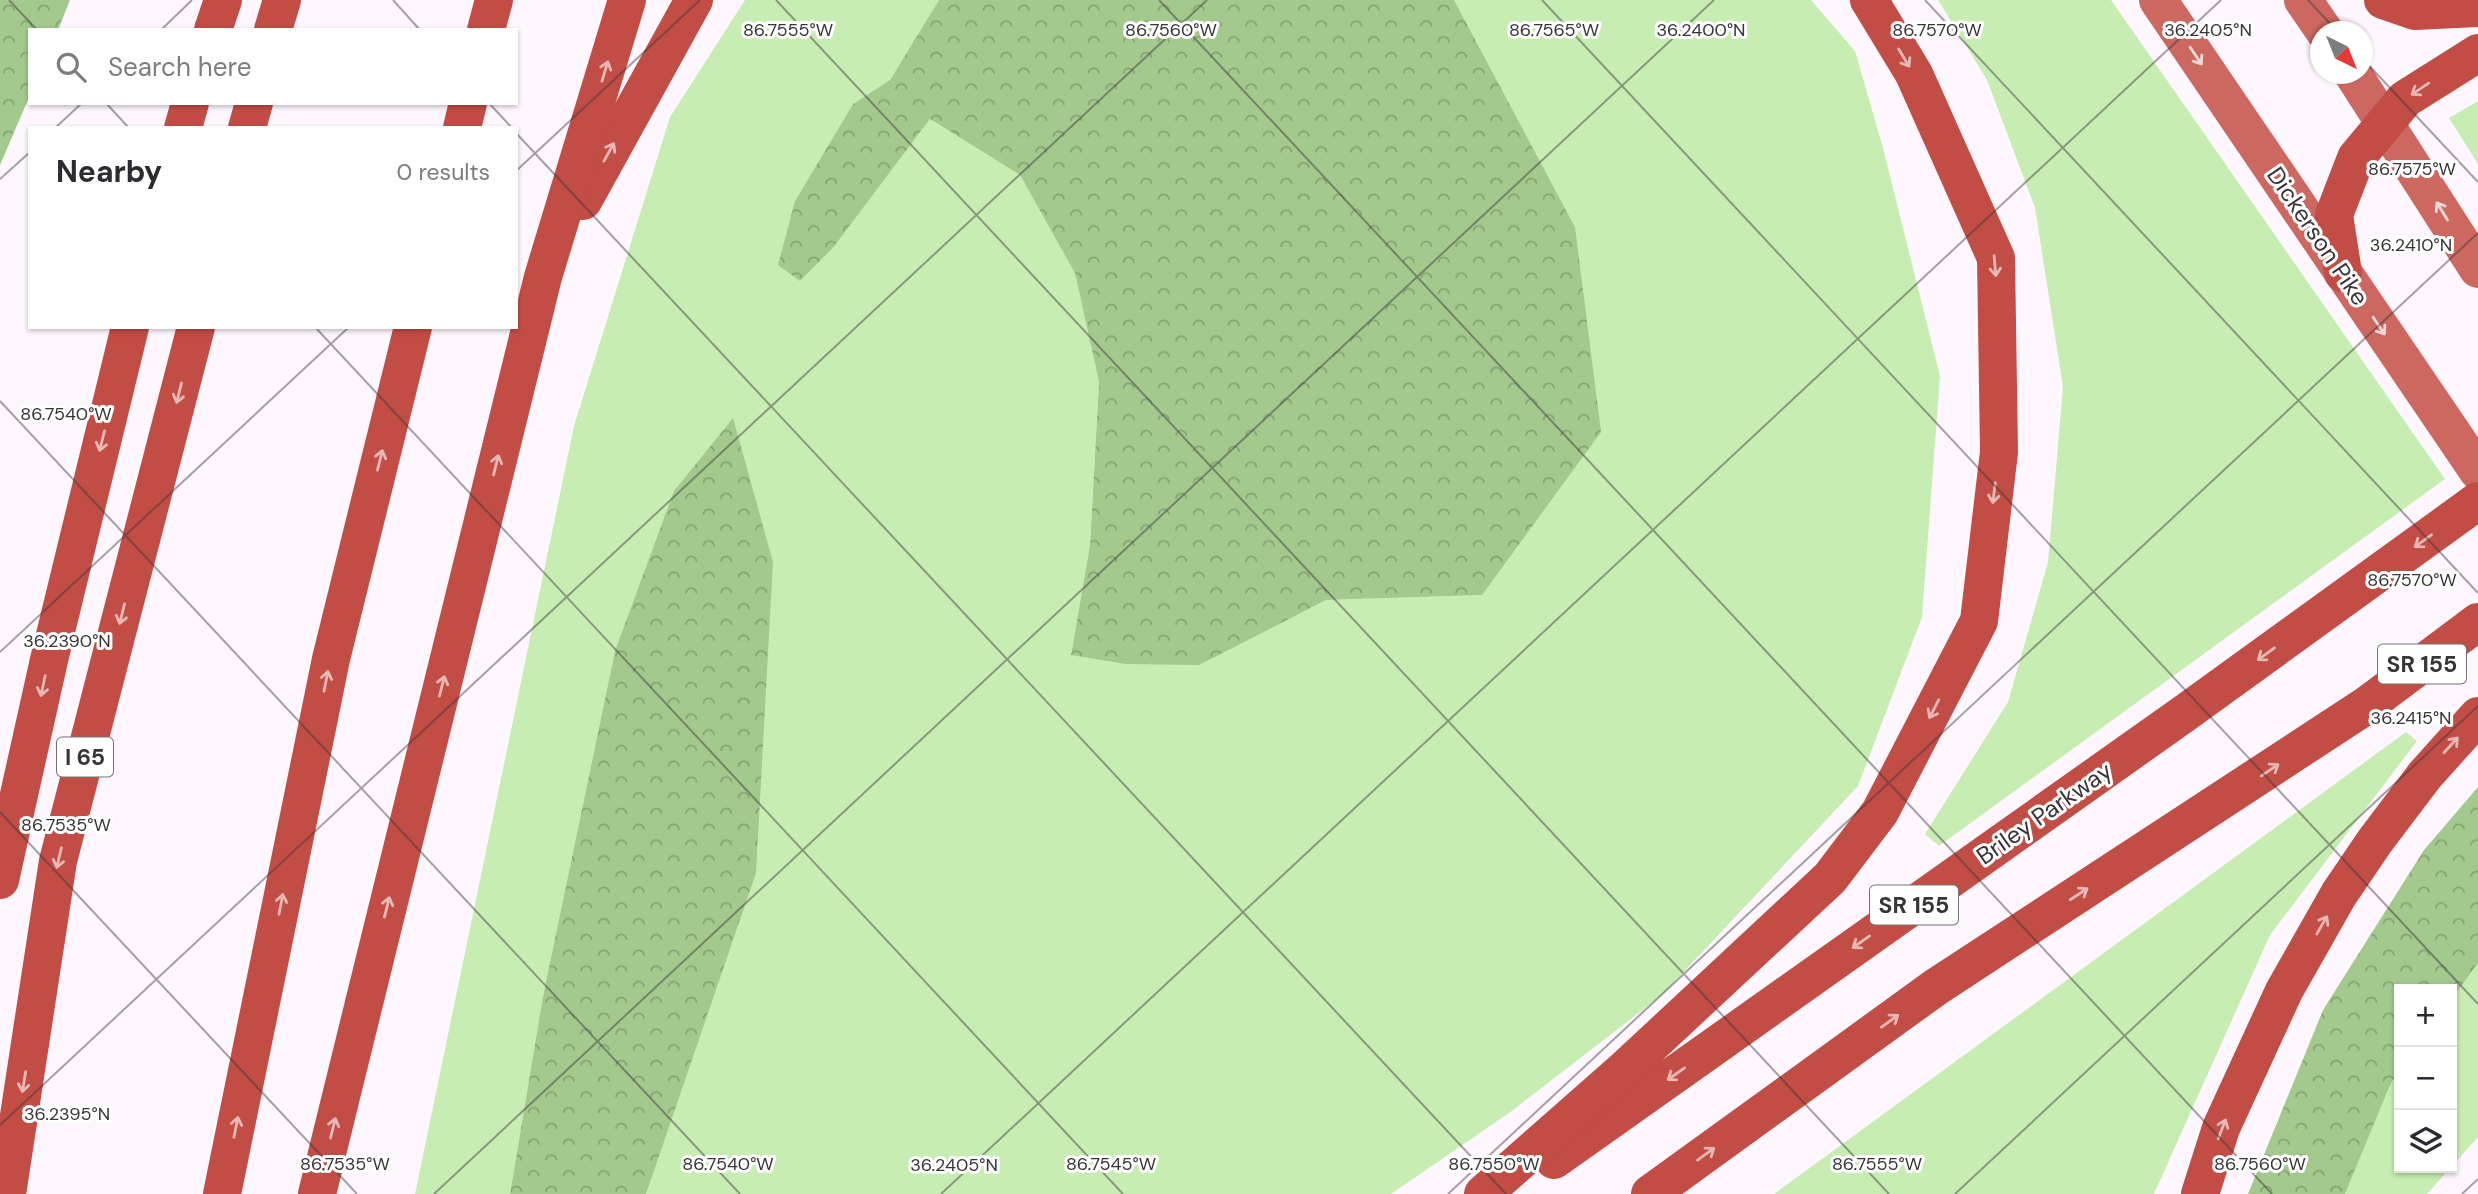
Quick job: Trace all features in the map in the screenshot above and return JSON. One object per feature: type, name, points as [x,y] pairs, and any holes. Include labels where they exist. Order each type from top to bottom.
[{"type":"highway","points":[[215,28],[223,0]]},
{"type":"highway","points":[[274,28],[282,0]]},
{"type":"highway","points":[[487,28],[494,0]]},
{"type":"highway","points":[[317,1194],[543,277],[627,0]]},
{"type":"highway","points":[[543,277],[604,160],[694,0]]},
{"type":"highway","points":[[1483,1194],[1626,1068],[1830,878],[1880,811],[1979,621],[1999,452],[1996,258],[1914,74],[1869,0]]},
{"type":"highway","points":[[2383,0],[2416,11],[2478,8]]},
{"type":"highway","points":[[2343,273],[2334,215],[2356,158],[2405,99],[2478,53]]},
{"type":"highway","points":[[184,126],[189,105]]},
{"type":"highway","points":[[248,126],[253,105]]},
{"type":"highway","points":[[462,126],[468,105]]},
{"type":"highway","points":[[0,880],[49,660],[130,329]]},
{"type":"highway","name":"I 65","points":[[7,1194],[58,861],[195,329]]},
{"type":"highway","points":[[222,1194],[331,659],[412,329]]},
{"type":"highway","name":"Briley Parkway","points":[[1506,1194],[2478,501]]},
{"type":"highway","name":"SR 155","points":[[1650,1194],[1936,987],[2367,705],[2478,622]]},
{"type":"highway","points":[[2200,1194],[2221,1128],[2284,991],[2339,894],[2425,775],[2478,716]]},
{"type":"main road","name":"Dickerson Pike","points":[[2158,0],[2478,471]]},
{"type":"main road","points":[[2302,0],[2317,21]]},
{"type":"main road","points":[[2360,84],[2478,269]]},
{"type":"green space","points":[[0,0],[70,0],[59,28],[28,28],[28,100],[0,165]]},
{"type":"green space","points":[[745,0],[939,0],[890,80],[853,104],[795,201],[801,280],[833,248],[930,119],[1020,175],[1075,272],[1099,382],[1090,545],[1071,655],[1199,664],[1326,600],[1481,595],[1575,227],[1454,0],[1811,0],[1855,51],[1883,148],[1940,376],[1922,617],[1858,786],[1662,995],[1509,1113],[1391,1194],[646,1194],[649,1182],[615,651],[543,996],[510,1194],[415,1194],[574,426],[670,117]]},
{"type":"green space","points":[[939,0],[1454,0],[1575,227],[1601,432],[1482,595],[1326,600],[1199,665],[1126,664],[1071,655],[1090,545],[1099,382],[1075,273],[1020,175],[930,119],[833,248],[800,281],[778,265],[795,201],[853,104],[890,80]]},
{"type":"green space","points":[[1938,0],[2111,0],[2445,479],[1939,846],[1925,834],[2008,702],[2048,562],[2063,387],[2035,208],[1987,80]]},
{"type":"green space","points":[[2478,101],[2478,164],[2449,118]]},
{"type":"green space","points":[[733,418],[773,562],[756,873],[646,1194],[510,1194],[543,996],[615,651],[674,491]]},
{"type":"green space","points":[[2406,732],[2417,741],[2270,935],[2154,1194],[1774,1194]]},
{"type":"green space","points":[[2478,787],[2478,963],[2457,992],[2457,984],[2394,984],[2394,1078],[2345,1194],[2248,1194],[2323,1010],[2424,850]]},
{"type":"green space","points":[[2478,963],[2478,1137],[2457,1160],[2457,1047],[2457,992]]},
{"type":"green space","points":[[2394,1078],[2394,1173],[2446,1173],[2427,1194],[2345,1194]]}]
